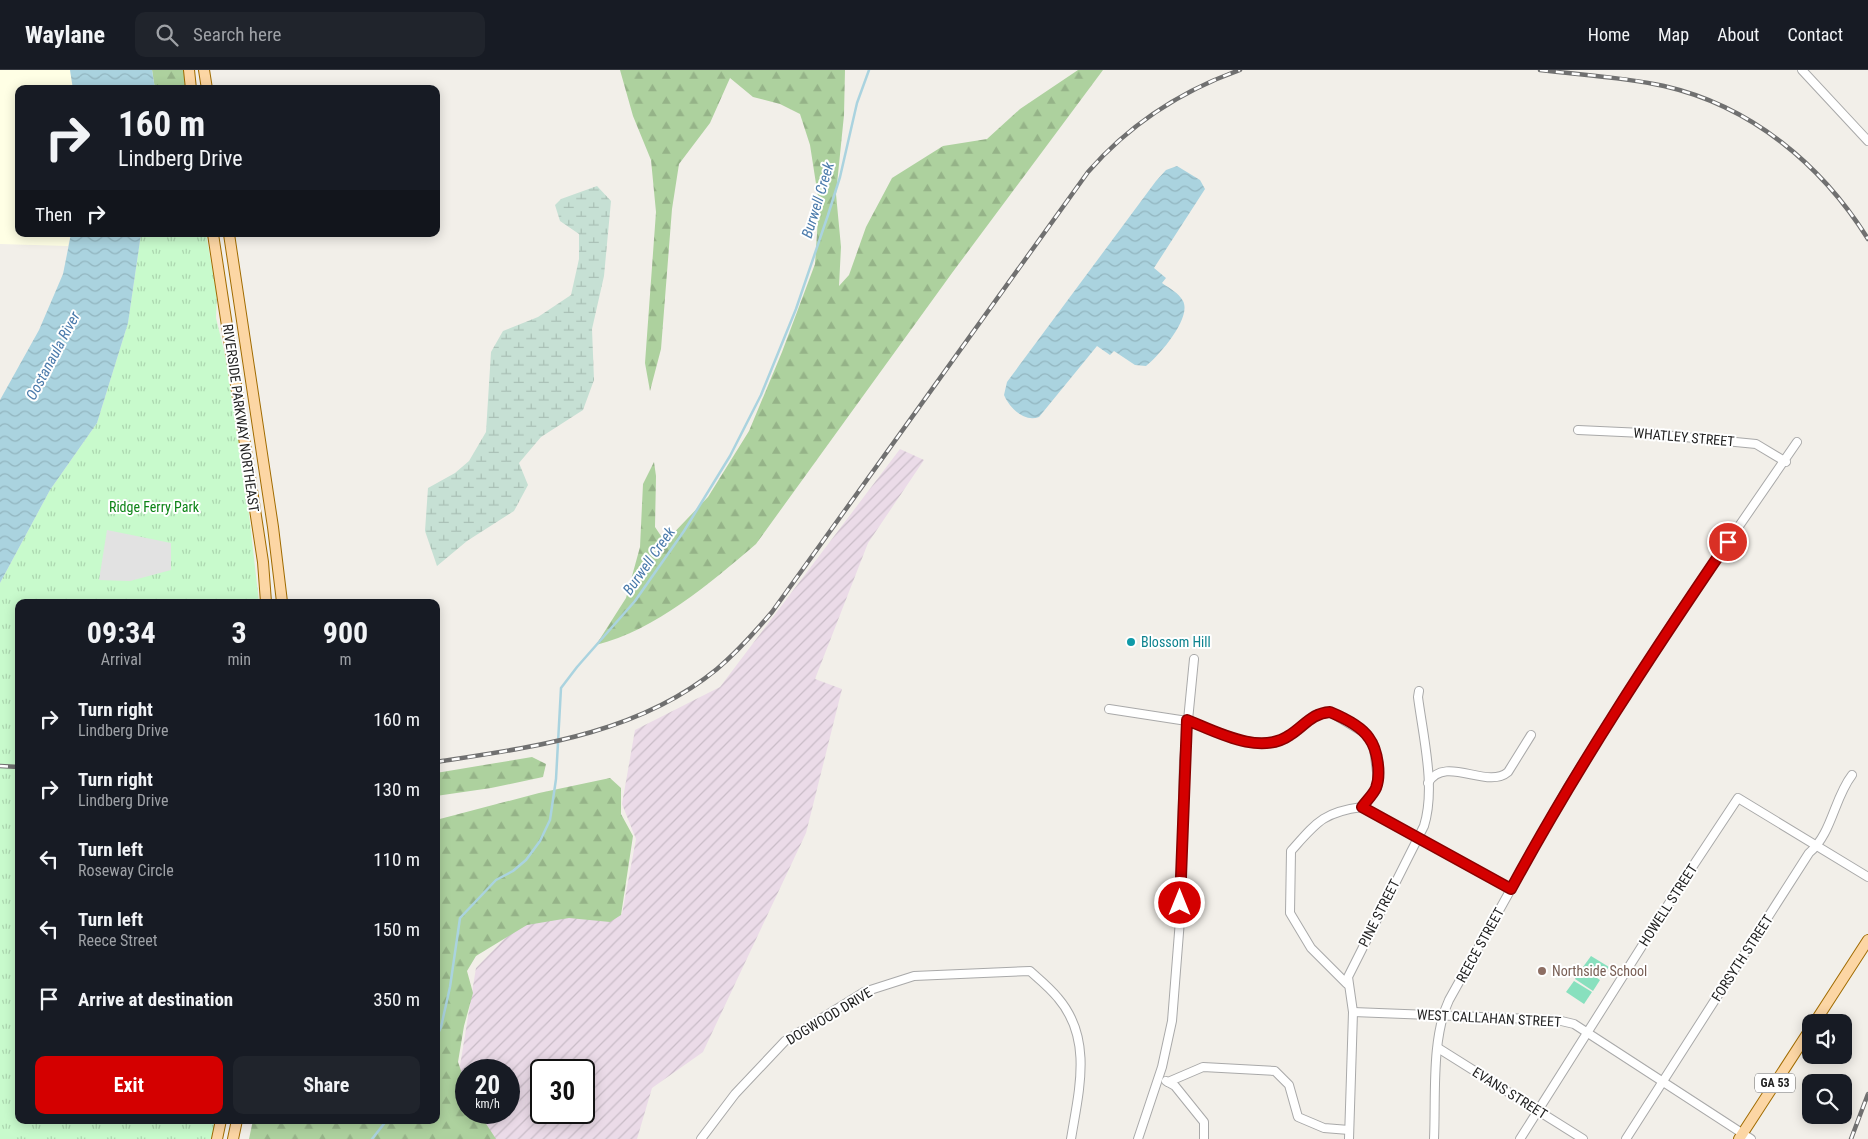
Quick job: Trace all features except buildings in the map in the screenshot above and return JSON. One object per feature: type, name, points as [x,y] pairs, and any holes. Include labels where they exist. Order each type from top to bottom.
[{"type":"main road","points":[[189,70],[191,85]]},
{"type":"main road","points":[[204,70],[206,85]]},
{"type":"main road","name":"RIVERSIDE PARKWAY NORTHEAST","points":[[213,237],[263,562],[266,599]]},
{"type":"main road","name":"RIVERSIDE PARKWAY NORTHEAST","points":[[229,237],[273,527],[282,599]]},
{"type":"main road","points":[[1820,1014],[1868,940]]},
{"type":"main road","name":"GA 53","points":[[1744,1137],[1802,1043]]},
{"type":"main road","points":[[217,1139],[220,1124]]},
{"type":"main road","points":[[233,1139],[236,1124]]},
{"type":"street","points":[[1802,70],[1868,141]]},
{"type":"street","name":"WHATLEY STREET","points":[[1578,430],[1644,433],[1756,444],[1786,462]]},
{"type":"street","name":"REECE STREET","points":[[1434,1139],[1441,1016],[1568,787],[1672,624],[1786,462],[1797,442]]},
{"type":"street","points":[[1138,1139],[1158,1078],[1172,1021],[1177,967],[1187,720],[1194,659]]},
{"type":"street","name":"PINE STREET","points":[[1349,1139],[1353,1012],[1352,997],[1348,984],[1351,969],[1419,837],[1428,814],[1428,783],[1418,697],[1419,691]]},
{"type":"street","points":[[1109,709],[1187,720],[1239,740],[1263,744],[1285,739],[1316,715],[1330,712],[1363,732],[1370,738],[1374,748],[1378,780],[1376,789],[1362,807]]},
{"type":"street","points":[[1428,783],[1435,775],[1449,772],[1466,772],[1496,778],[1503,777],[1512,767],[1531,735]]},
{"type":"street","name":"FORSYTH STREET","points":[[1626,1139],[1809,852],[1820,842],[1842,787],[1852,775]]},
{"type":"street","name":"HOWELL STREET","points":[[1520,1139],[1738,798],[1816,847]]},
{"type":"street","points":[[1348,984],[1311,948],[1290,913],[1291,851],[1316,824],[1339,810],[1362,807],[1511,889]]},
{"type":"street","points":[[1816,847],[1868,877]]},
{"type":"street","name":"DOGWOOD DRIVE","points":[[700,1139],[735,1094],[785,1041],[864,992],[914,976],[1030,971],[1058,998],[1077,1029],[1080,1040],[1082,1058],[1071,1139]]},
{"type":"street","name":"WEST CALLAHAN STREET","points":[[1353,1012],[1557,1020],[1574,1024],[1664,1081],[1744,1137]]},
{"type":"street","name":"EVANS STREET","points":[[1438,1048],[1583,1139]]},
{"type":"street","points":[[1168,1082],[1203,1067],[1275,1071],[1289,1085],[1298,1117],[1324,1128],[1349,1130]]},
{"type":"street","points":[[1158,1078],[1175,1086],[1204,1122],[1204,1139]]},
{"type":"shaded area","points":[[0,70],[70,70],[72,85],[15,85],[15,237],[70,237],[68,246],[0,244]]},
{"type":"shaded area","points":[[900,449],[924,460],[868,543],[815,679],[842,689],[806,833],[703,1052],[652,1088],[637,1139],[486,1139],[479,1124],[520,1124],[520,1059],[461,1059],[476,968],[522,921],[622,914],[636,839],[622,804],[635,730],[720,687]]},
{"type":"shaded area","points":[[107,530],[171,543],[171,570],[130,581],[99,580]]},
{"type":"green space","points":[[152,70],[184,70],[185,85],[154,85]]},
{"type":"green space","points":[[620,70],[845,70],[844,115],[836,194],[841,247],[839,286],[849,275],[866,227],[892,178],[943,146],[987,139],[1020,109],[1078,70],[1103,70],[952,273],[756,544],[701,589],[661,617],[618,638],[596,645],[626,598],[640,547],[643,484],[654,462],[656,476],[655,527],[665,542],[708,497],[749,431],[782,352],[815,264],[819,203],[810,145],[800,114],[780,104],[753,97],[730,78],[710,123],[679,164],[672,209],[661,349],[650,391],[645,363],[656,212],[651,160],[633,116]]},
{"type":"green space","points":[[597,186],[611,201],[604,276],[592,329],[594,380],[583,410],[541,437],[519,463],[528,485],[514,511],[467,541],[437,566],[425,531],[428,488],[455,473],[469,461],[486,432],[491,352],[503,331],[538,317],[571,295],[579,259],[579,234],[560,221],[555,205],[561,199]]},
{"type":"green space","name":"Ridge Ferry Park","points":[[141,237],[207,237],[217,295],[216,318],[228,367],[245,479],[259,599],[15,599],[15,1124],[215,1124],[212,1139],[0,1139],[0,583],[50,490],[97,423],[128,323]]},
{"type":"green space","points":[[532,757],[546,764],[543,777],[491,788],[440,795],[440,772]]},
{"type":"green space","points":[[610,778],[621,788],[621,814],[633,836],[621,915],[610,922],[569,918],[527,925],[476,956],[467,971],[473,993],[464,1026],[458,1059],[455,1059],[455,1124],[486,1124],[496,1139],[249,1139],[252,1124],[440,1124],[440,819],[539,793]]},
{"type":"green space","points":[[1591,956],[1609,967],[1601,978],[1583,967]]},
{"type":"green space","points":[[1582,968],[1600,980],[1593,991],[1575,979]]},
{"type":"green space","points":[[1574,981],[1592,992],[1584,1004],[1566,992]]},
{"type":"water","points":[[70,70],[152,70],[154,85],[72,85]]},
{"type":"water","points":[[1177,166],[1200,180],[1205,189],[1154,268],[1166,278],[1162,283],[1181,298],[1185,308],[1183,317],[1173,336],[1159,354],[1146,366],[1135,365],[1114,351],[1110,355],[1097,346],[1039,417],[1028,418],[1018,413],[1009,404],[1004,395],[1007,382],[1156,181],[1166,170]]},
{"type":"water","name":"Oostanaula River","points":[[70,237],[141,237],[128,323],[97,423],[50,490],[0,583],[0,400],[39,330],[63,274]]},
{"type":"waterway","name":"Burwell Creek","points":[[440,1029],[450,987],[460,918],[496,880],[513,871],[526,860],[540,841],[550,820],[556,779],[561,688],[635,601],[684,531],[730,456],[761,395],[796,309],[828,215],[840,177],[857,103],[869,70]]},
{"type":"waterway","name":"Burwell Creek","points":[[372,1139],[384,1124]]},
{"type":"railway","points":[[440,761],[547,743],[619,723],[654,709],[686,691],[717,669],[746,642],[772,612],[1088,172],[1121,139],[1157,111],[1197,88],[1240,70]]},
{"type":"railway","points":[[1540,70],[1618,78],[1664,86],[1696,95],[1726,108],[1754,123],[1806,163],[1829,186],[1868,239]]},
{"type":"railway","points":[[0,766],[15,767]]},
{"type":"railway","points":[[1851,1139],[1868,1094]]},
{"type":"place","name":"Blossom Hill","points":[[1131,642]]},
{"type":"place","name":"Northside School","points":[[1542,971]]},
{"type":"route","points":[[1180,903],[1179,869],[1187,720],[1239,740],[1263,744],[1285,739],[1316,715],[1330,712],[1363,732],[1370,738],[1374,748],[1378,780],[1376,789],[1362,807],[1511,889],[1568,787],[1677,616],[1728,542]]}]
